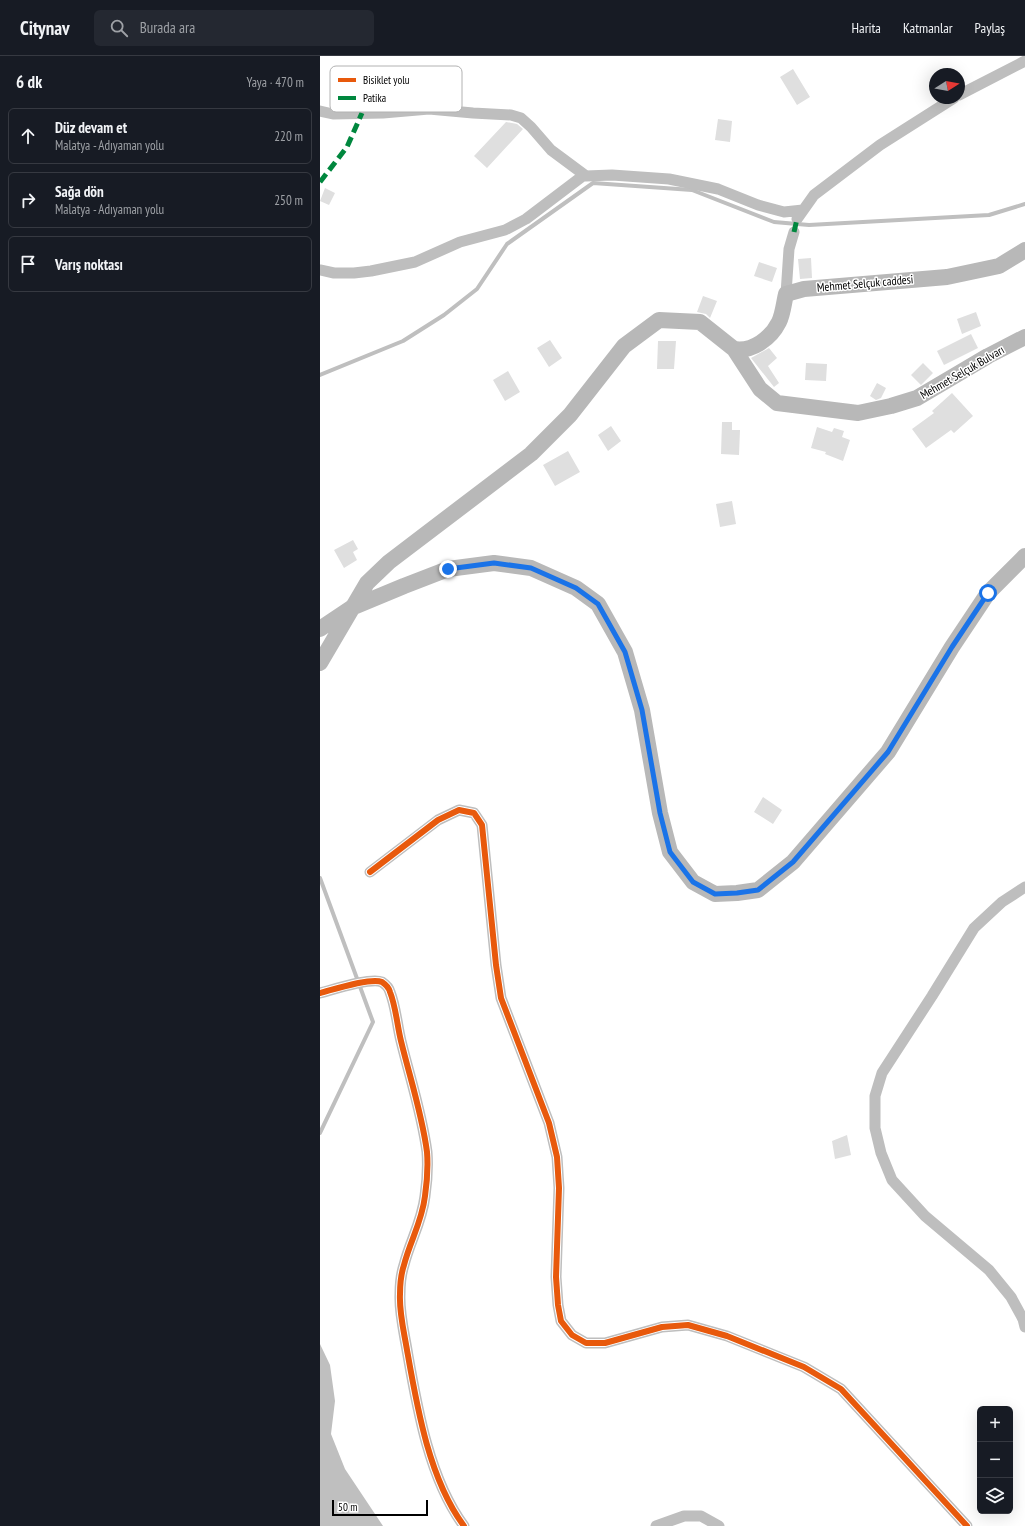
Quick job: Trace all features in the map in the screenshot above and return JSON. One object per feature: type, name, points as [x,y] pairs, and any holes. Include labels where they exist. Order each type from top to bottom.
[{"type":"main road","name":"Mehmet Selçuk caddesi","points":[[786,294],[804,288],[947,276],[999,266],[1025,250]]},
{"type":"main road","points":[[734,349],[742,350],[763,342],[780,321],[786,294]]},
{"type":"main road","name":"Mehmet Selçuk Bulvarı","points":[[320,663],[351,608],[367,584],[390,562],[531,454],[570,415],[624,346],[659,320],[700,322],[734,349],[760,389],[777,403],[858,413],[891,406],[917,398],[988,356],[1025,337]]},
{"type":"main road","points":[[320,629],[351,608],[448,569],[494,563],[531,568],[576,588],[598,604],[625,652],[642,710],[660,813],[670,852],[693,882],[715,894],[737,893],[758,890],[793,862],[888,752],[952,647],[988,593],[1025,556]]},
{"type":"street","points":[[965,92],[1025,61]]},
{"type":"street","points":[[462,112],[511,115],[521,118],[531,126],[551,150],[586,176],[612,175],[669,179],[718,189],[758,205],[800,215],[814,194],[880,145],[945,104]]},
{"type":"street","points":[[320,111],[333,114],[394,112]]},
{"type":"street","points":[[320,270],[334,273],[354,273],[372,271],[415,262],[460,242],[505,230],[526,219],[584,175]]},
{"type":"street","points":[[786,294],[789,249],[794,232]]},
{"type":"street","points":[[370,872],[438,820],[459,810],[474,813],[482,825],[496,965],[501,998],[549,1123],[557,1157],[559,1188],[556,1277],[558,1305],[561,1321],[572,1335],[586,1343],[605,1343],[662,1327],[688,1325],[727,1336],[804,1367],[841,1389],[967,1526]]},
{"type":"street","points":[[1025,887],[1002,902],[974,928],[882,1073],[875,1096],[875,1128],[881,1153],[892,1180],[925,1216],[989,1270],[1011,1297],[1023,1319],[1025,1327]]},
{"type":"street","points":[[320,993],[367,982],[383,983],[390,990],[396,1010],[401,1042],[422,1122],[427,1154],[426,1196],[421,1221],[404,1266],[400,1294],[402,1318],[421,1423],[440,1484],[464,1526]]},
{"type":"street","points":[[656,1526],[684,1516],[701,1516],[719,1526]]},
{"type":"shaded area","points":[[320,1344],[330,1365],[335,1401],[331,1434],[345,1469],[383,1526],[320,1526]]},
{"type":"building","points":[[793,69],[810,97],[797,105],[780,77]]},
{"type":"building","points":[[718,119],[732,121],[730,142],[715,140]]},
{"type":"building","points":[[506,122],[517,124],[523,129],[487,168],[474,156]]},
{"type":"building","points":[[325,188],[335,193],[329,205],[320,201]]},
{"type":"building","points":[[811,258],[812,278],[800,279],[798,259]]},
{"type":"building","points":[[759,262],[777,268],[772,282],[754,276]]},
{"type":"building","points":[[703,296],[717,301],[710,318],[706,314],[697,312]]},
{"type":"building","points":[[976,312],[981,326],[962,334],[957,319]]},
{"type":"building","points":[[971,334],[978,348],[944,365],[937,351]]},
{"type":"building","points":[[550,340],[562,358],[549,367],[537,348]]},
{"type":"building","points":[[658,341],[676,341],[674,369],[657,369]]},
{"type":"building","points":[[769,348],[777,358],[768,366],[779,383],[774,387],[751,358]]},
{"type":"building","points":[[806,363],[827,364],[826,381],[805,380]]},
{"type":"building","points":[[923,363],[933,373],[921,385],[911,375]]},
{"type":"building","points":[[508,371],[520,392],[505,401],[493,380]]},
{"type":"building","points":[[877,383],[886,388],[881,398],[876,400],[870,396]]},
{"type":"building","points":[[952,393],[973,416],[954,433],[951,430],[926,448],[912,429],[934,413],[932,411]]},
{"type":"building","points":[[722,422],[732,422],[732,430],[740,430],[739,455],[721,454]]},
{"type":"building","points":[[611,426],[621,441],[608,451],[598,435]]},
{"type":"building","points":[[817,427],[832,432],[834,428],[844,431],[842,437],[850,440],[843,461],[825,454],[826,452],[811,448]]},
{"type":"building","points":[[568,451],[580,472],[555,486],[543,465]]},
{"type":"building","points":[[732,501],[736,524],[720,527],[716,504]]},
{"type":"building","points":[[353,540],[358,549],[353,552],[357,560],[344,568],[334,550]]},
{"type":"building","points":[[763,797],[782,810],[773,824],[754,812]]},
{"type":"building","points":[[847,1135],[851,1155],[835,1159],[832,1141]]},
{"type":"waterway","points":[[320,375],[403,341],[444,315],[477,289],[507,244],[593,183],[692,190],[774,222],[809,225],[989,215],[1025,204]]},
{"type":"waterway","points":[[320,878],[373,1022],[320,1133]]},
{"type":"marked path","points":[[320,182],[347,147],[362,113]]},
{"type":"marked path","points":[[794,232],[797,219]]},
{"type":"cycle path","points":[[370,872],[438,820],[459,810],[474,813],[482,825],[496,965],[501,998],[549,1123],[557,1157],[559,1188],[556,1277],[558,1305],[561,1321],[572,1335],[586,1343],[605,1343],[662,1327],[688,1325],[727,1336],[804,1367],[841,1389],[967,1526]]},
{"type":"cycle path","points":[[320,993],[361,982],[377,981],[386,985],[394,1004],[401,1041],[416,1096],[427,1152],[426,1191],[419,1223],[401,1276],[401,1315],[415,1395],[426,1442],[442,1487],[464,1526]]},
{"type":"route","points":[[448,569],[494,563],[531,568],[576,588],[598,604],[625,652],[642,710],[660,813],[670,852],[693,882],[715,894],[758,890],[793,862],[888,752],[952,647],[988,593]]}]
